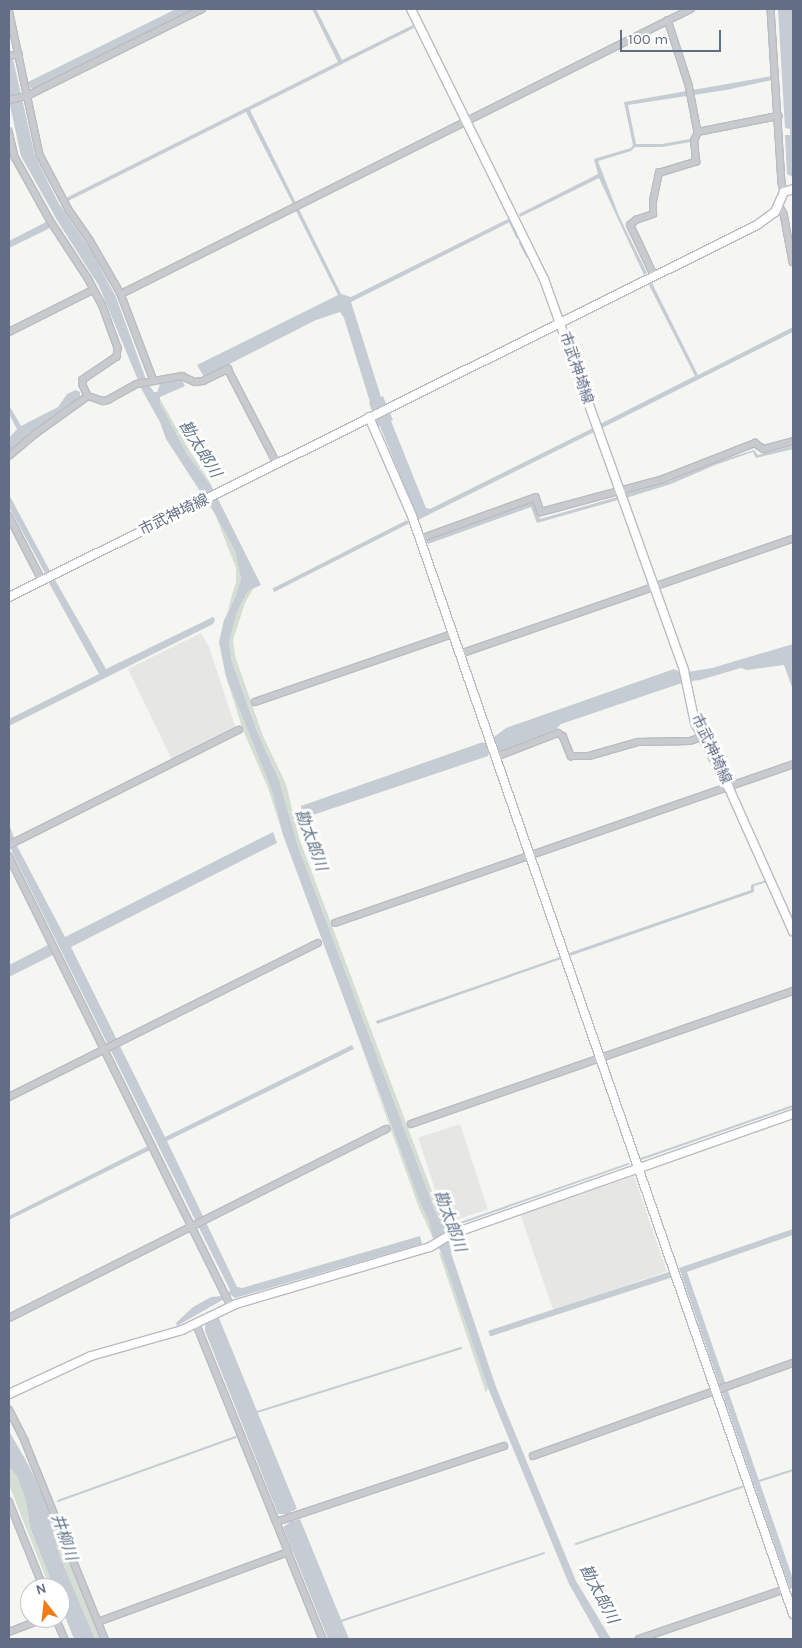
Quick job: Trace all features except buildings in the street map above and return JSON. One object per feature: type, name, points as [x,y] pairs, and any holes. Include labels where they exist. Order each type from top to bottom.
[{"type":"street","points":[[10,9],[36,139],[44,163],[68,210],[90,240],[121,294],[152,382]]},
{"type":"street","points":[[9,100],[27,96],[202,9]]},
{"type":"street","points":[[411,9],[534,258],[560,322],[763,222],[775,212],[789,190],[782,183],[772,9]]},
{"type":"street","points":[[121,294],[691,9]]},
{"type":"street","points":[[654,276],[630,226],[636,220],[653,214],[653,201],[659,173],[696,162],[694,141],[698,132],[690,90],[668,20]]},
{"type":"street","points":[[9,56],[19,54]]},
{"type":"street","points":[[698,132],[778,116]]},
{"type":"street","points":[[9,131],[15,157],[102,304],[119,354],[83,380],[88,396]]},
{"type":"street","points":[[779,204],[784,214],[793,262]]},
{"type":"street","points":[[9,332],[93,290]]},
{"type":"street","name":"市武神埼線","points":[[9,597],[560,322],[652,586],[684,671],[693,715],[702,737],[728,786],[793,931]]},
{"type":"street","points":[[9,456],[35,434],[88,396],[108,400],[137,384],[182,376],[195,382],[203,381],[228,370],[277,463]]},
{"type":"street","points":[[371,417],[420,539],[599,1058],[788,1592],[793,1614]]},
{"type":"street","points":[[420,539],[536,497],[541,512],[663,479],[755,443],[764,449],[793,441]]},
{"type":"street","points":[[9,516],[42,580]]},
{"type":"street","points":[[460,654],[652,586],[793,539]]},
{"type":"street","points":[[255,702],[453,634]]},
{"type":"street","points":[[9,845],[239,730]]},
{"type":"street","points":[[494,749],[558,734],[563,736],[571,756],[589,756],[638,742],[690,741],[702,737]]},
{"type":"street","points":[[335,923],[793,764]]},
{"type":"street","points":[[9,856],[193,1225],[231,1306]]},
{"type":"street","points":[[9,1097],[318,943]]},
{"type":"street","points":[[411,1124],[793,991]]},
{"type":"street","points":[[9,1394],[91,1356],[182,1330],[231,1306],[432,1246],[452,1234],[793,1114]]},
{"type":"street","points":[[9,1318],[386,1129]]},
{"type":"street","points":[[196,1324],[323,1639]]},
{"type":"street","points":[[533,1456],[793,1363]]},
{"type":"street","points":[[9,1409],[24,1441],[105,1639]]},
{"type":"street","points":[[276,1522],[504,1446]]},
{"type":"street","points":[[9,1501],[40,1578]]},
{"type":"street","points":[[98,1622],[288,1552]]},
{"type":"street","points":[[639,1639],[788,1592]]},
{"type":"shaded area","points":[[176,9],[194,9],[32,89],[30,87],[28,82]]},
{"type":"shaded area","points":[[312,9],[316,9],[342,60],[413,25],[414,28],[250,110],[296,203],[293,204],[246,112],[68,201],[66,198],[338,62]]},
{"type":"shaded area","points":[[778,9],[793,9],[793,177],[787,174],[785,135],[790,135],[790,129],[785,128]]},
{"type":"shaded area","points":[[9,58],[13,59],[35,156],[59,204],[90,249],[116,297],[147,382],[154,392],[157,392],[160,384],[181,380],[183,382],[185,386],[160,397],[160,404],[187,454],[212,487],[261,585],[248,591],[237,612],[229,642],[232,662],[257,731],[279,780],[298,846],[436,1213],[446,1229],[452,1256],[496,1387],[576,1581],[611,1639],[600,1639],[569,1584],[488,1388],[441,1252],[432,1236],[429,1221],[420,1203],[283,835],[272,791],[226,677],[219,642],[224,620],[236,596],[241,579],[235,551],[215,514],[166,439],[160,422],[142,390],[99,286],[57,220],[21,156],[9,101]]},
{"type":"shaded area","points":[[772,76],[772,80],[726,90],[628,105],[636,144],[662,144],[690,139],[690,142],[662,147],[635,147],[631,151],[598,161],[619,216],[647,273],[644,275],[599,178],[520,217],[519,214],[598,174],[594,159],[631,148],[633,145],[624,102]]},
{"type":"shaded area","points":[[299,209],[341,294],[351,297],[508,219],[510,222],[351,302],[381,397],[383,396],[393,420],[391,421],[426,508],[430,509],[593,428],[594,432],[418,520],[369,403],[344,318],[340,312],[316,320],[204,377],[197,365],[338,295],[296,211]]},
{"type":"shaded area","points":[[46,222],[50,228],[9,248],[9,241]]},
{"type":"shaded area","points":[[652,283],[698,375],[793,327],[793,332],[602,428],[600,424],[695,376],[649,285]]},
{"type":"shaded area","points":[[76,390],[80,392],[80,397],[33,430],[9,452],[9,438],[17,429],[9,414],[9,405],[21,426],[58,407],[67,394]]},
{"type":"shaded area","points":[[159,397],[212,487],[187,454],[159,404]]},
{"type":"shaded area","points":[[793,446],[793,449],[756,458],[753,452],[715,465],[671,484],[626,498],[625,494],[670,481],[716,462],[754,450],[758,455]]},
{"type":"shaded area","points":[[9,495],[50,571],[45,573],[9,507]]},
{"type":"shaded area","points":[[617,497],[618,500],[537,523],[531,507],[428,544],[426,540],[533,502],[540,519]]},
{"type":"shaded area","points":[[215,514],[235,551],[241,579],[237,596],[227,612],[236,582],[236,568]]},
{"type":"shaded area","points":[[407,520],[409,524],[274,592],[272,589]]},
{"type":"shaded area","points":[[55,580],[106,669],[213,617],[215,620],[213,624],[9,726],[9,719],[99,674],[49,583]]},
{"type":"shaded area","points":[[254,587],[245,603],[233,640],[235,656],[263,736],[286,784],[299,838],[446,1229],[436,1213],[298,846],[279,780],[257,731],[232,662],[229,642],[237,612],[248,591]]},
{"type":"shaded area","points":[[201,633],[209,647],[236,729],[172,760],[128,669]]},
{"type":"shaded area","points":[[793,644],[793,690],[784,665],[747,670],[741,668],[700,680],[691,681],[689,679],[561,724],[556,729],[500,751],[496,747],[489,750],[488,756],[304,818],[301,813],[301,806],[483,742],[487,745],[494,742],[494,737],[506,728],[674,669],[682,673],[712,668]]},
{"type":"shaded area","points":[[226,677],[272,791],[283,835],[268,788],[243,730]]},
{"type":"shaded area","points":[[9,824],[17,846],[65,937],[273,832],[277,843],[71,947],[165,1137],[352,1045],[354,1049],[167,1141],[237,1287],[242,1288],[420,1236],[422,1244],[235,1298],[231,1295],[177,1326],[176,1323],[193,1307],[211,1297],[229,1293],[230,1290],[12,852],[9,840]]},
{"type":"shaded area","points":[[766,880],[767,882],[754,886],[754,892],[570,956],[569,953],[751,890],[751,885]]},
{"type":"shaded area","points":[[48,945],[53,955],[9,977],[9,965]]},
{"type":"shaded area","points":[[560,957],[561,959],[377,1024],[376,1021]]},
{"type":"shaded area","points":[[360,1044],[420,1203],[429,1221],[432,1236],[419,1208]]},
{"type":"shaded area","points":[[460,1124],[488,1210],[446,1223],[418,1138]]},
{"type":"shaded area","points":[[148,1146],[150,1150],[9,1220],[9,1216]]},
{"type":"shaded area","points":[[634,1176],[667,1271],[553,1311],[521,1215]]},
{"type":"shaded area","points":[[793,1229],[793,1235],[687,1272],[793,1579],[793,1588],[790,1589],[679,1268]]},
{"type":"shaded area","points":[[441,1252],[488,1388],[486,1393],[439,1253]]},
{"type":"shaded area","points":[[669,1272],[671,1278],[490,1336],[488,1331]]},
{"type":"shaded area","points":[[219,1318],[297,1509],[290,1512],[293,1521],[300,1519],[349,1639],[328,1639],[283,1527],[289,1523],[286,1514],[278,1514],[205,1331],[205,1325]]},
{"type":"shaded area","points":[[9,1431],[29,1466],[49,1510],[59,1554],[69,1578],[50,1578],[30,1528],[26,1501],[17,1476],[9,1467]]},
{"type":"shaded area","points":[[9,1467],[17,1476],[26,1501],[30,1529],[50,1578],[46,1578],[9,1485]]},
{"type":"shaded area","points":[[49,1510],[101,1639],[95,1639],[59,1554]]},
{"type":"shaded area","points":[[70,1580],[95,1639],[74,1639],[70,1628]]},
{"type":"waterway","points":[[510,222],[517,237]]},
{"type":"waterway","points":[[520,243],[527,256]]},
{"type":"waterway","points":[[641,1159],[793,1106]]},
{"type":"waterway","name":"勘太郎川","points":[[452,1226],[628,1164]]},
{"type":"waterway","points":[[257,1412],[461,1348]]},
{"type":"waterway","points":[[58,1501],[236,1437]]},
{"type":"waterway","points":[[753,1483],[793,1470]]},
{"type":"waterway","points":[[576,1544],[742,1487]]},
{"type":"waterway","points":[[341,1621],[544,1553]]},
{"type":"water label","name":"井柳川","points":[[64,1537]]}]
